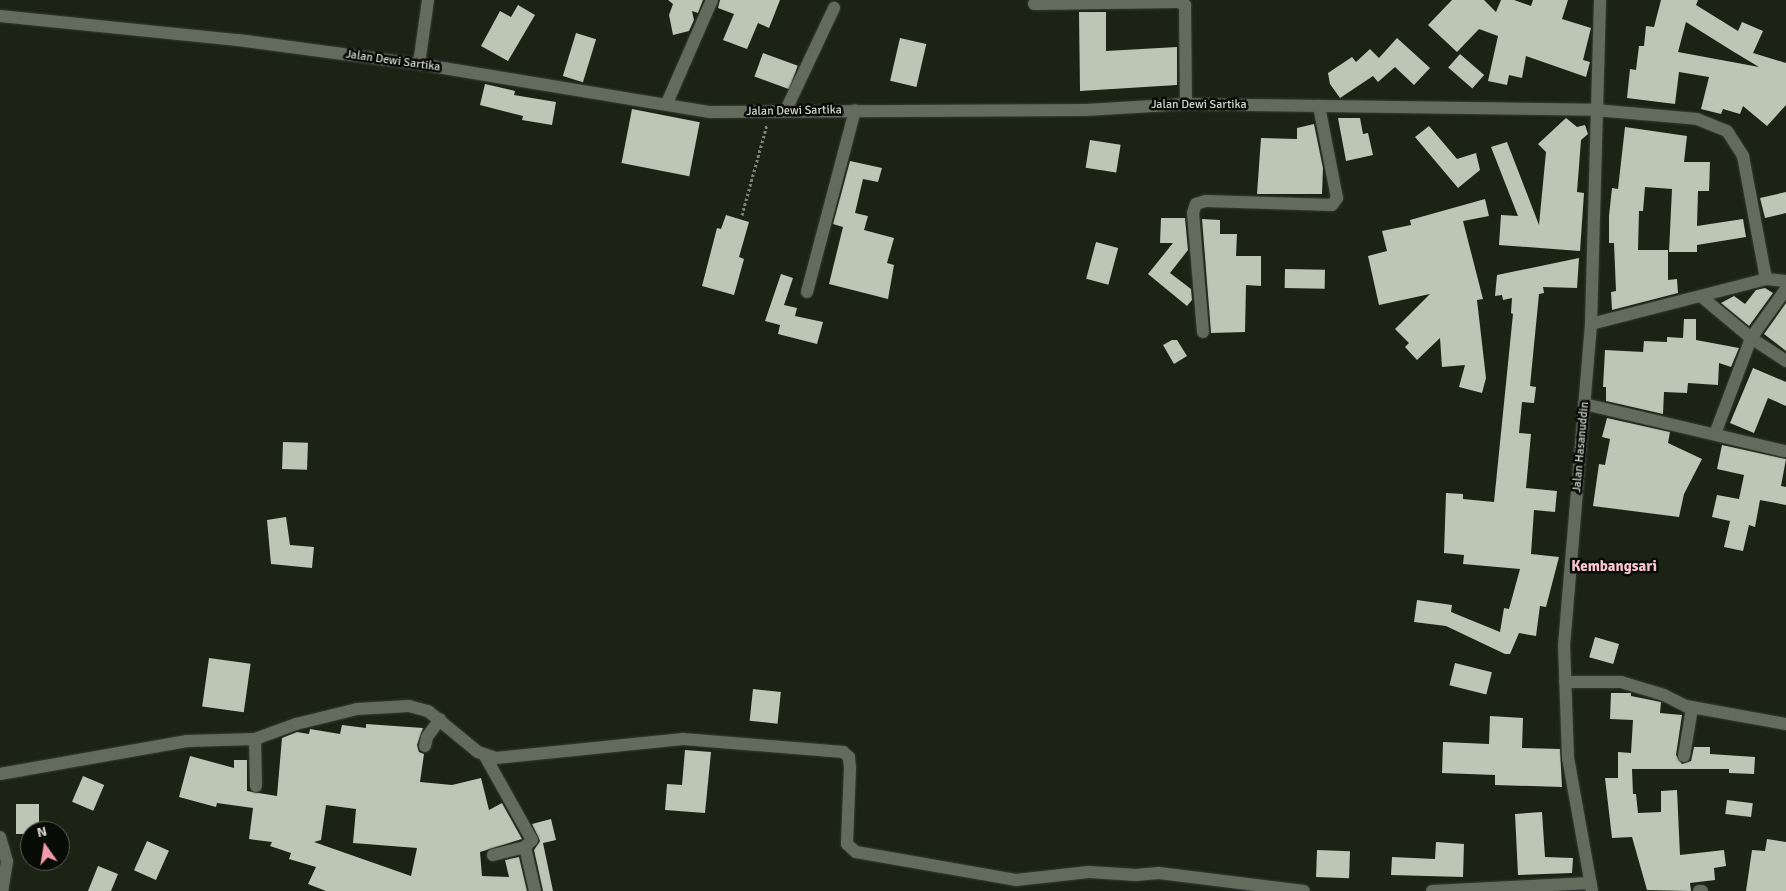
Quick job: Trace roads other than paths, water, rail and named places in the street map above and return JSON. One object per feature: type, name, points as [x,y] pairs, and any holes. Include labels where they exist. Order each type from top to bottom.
[{"type":"street","points":[[419,64],[428,0]]},
{"type":"street","points":[[667,103],[712,0]]},
{"type":"street","name":"Jalan Hasanuddin","points":[[1591,887],[1568,758],[1564,646],[1591,324],[1595,110],[1600,0]]},
{"type":"street","points":[[1034,4],[1178,2],[1184,5],[1186,104]]},
{"type":"street","points":[[786,110],[834,8]]},
{"type":"street","name":"Jalan Dewi Sartika","points":[[0,16],[238,40],[419,64],[667,103],[710,112],[770,112],[786,110],[1086,110],[1186,104],[1595,110],[1697,119],[1727,131],[1743,156],[1766,279]]},
{"type":"street","points":[[1203,332],[1193,213],[1196,204],[1206,201],[1332,205],[1337,198],[1319,106]]},
{"type":"street","points":[[807,292],[855,110]]},
{"type":"street","points":[[1591,324],[1703,298],[1766,279],[1786,281]]},
{"type":"street","points":[[1715,434],[1751,338],[1786,289]]},
{"type":"street","points":[[1703,298],[1751,338],[1786,361]]},
{"type":"street","points":[[1584,404],[1784,451]]},
{"type":"street","points":[[1565,682],[1621,682],[1664,695],[1692,708],[1786,724]]},
{"type":"street","points":[[0,774],[187,741],[255,739],[296,724],[367,708],[409,706],[428,711],[485,756],[531,834],[532,840],[525,847],[493,855]]},
{"type":"street","points":[[1684,756],[1692,708]]},
{"type":"street","points":[[425,746],[427,737],[440,719]]},
{"type":"street","points":[[255,739],[256,786]]},
{"type":"street","points":[[485,756],[511,759],[683,739],[836,750],[848,757],[850,768],[846,839],[851,850],[1016,880],[1089,872],[1136,875],[1159,873],[1304,891]]},
{"type":"street","points":[[0,837],[7,861],[2,891]]},
{"type":"street","points":[[525,847],[535,891]]},
{"type":"street","points":[[1432,891],[1591,887]]},
{"type":"district","name":"Kembangsari","points":[[1614,567]]}]
